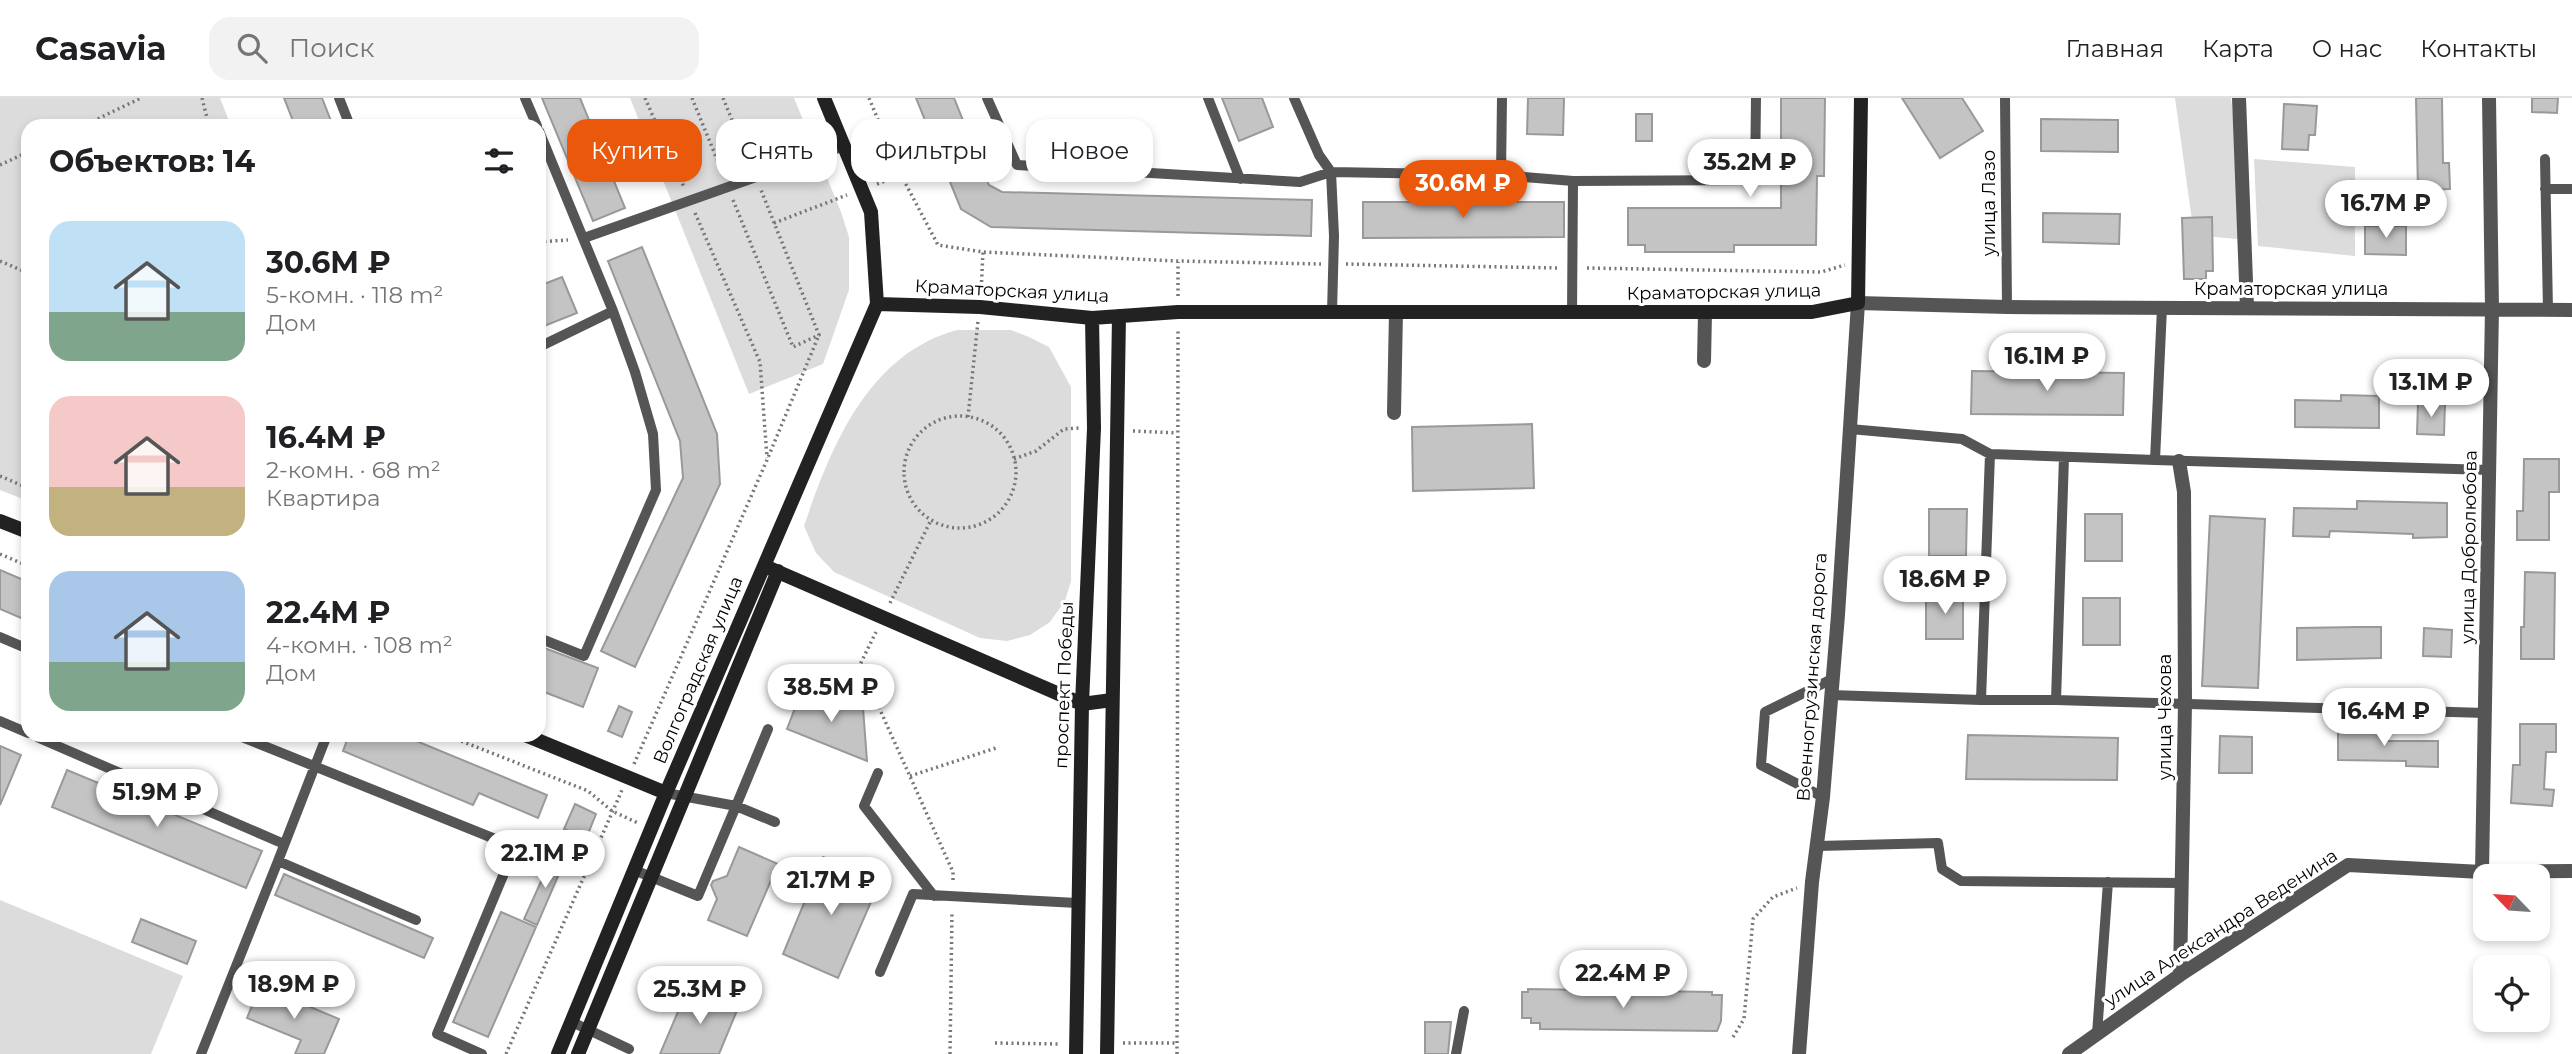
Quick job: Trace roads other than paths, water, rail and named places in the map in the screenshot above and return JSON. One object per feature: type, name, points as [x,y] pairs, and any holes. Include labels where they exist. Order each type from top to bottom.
[{"type":"main road","points":[[824,98],[870,212],[877,304]]},
{"type":"main road","points":[[1858,303],[1861,98]]},
{"type":"main road","name":"Краматорская улица","points":[[877,304],[980,307],[1092,318],[1178,312],[1812,312],[1858,303]]},
{"type":"main road","name":"Волгоградская улица","points":[[558,1054],[666,793],[771,568],[877,304]]},
{"type":"main road","points":[[1107,1054],[1119,316]]},
{"type":"main road","name":"проспект Победы","points":[[1076,1054],[1082,704],[1094,428],[1092,318]]},
{"type":"main road","points":[[0,521],[21,529]]},
{"type":"main road","points":[[578,1054],[685,796],[771,568],[1082,704],[1112,700]]},
{"type":"main road","points":[[542,742],[666,793]]},
{"type":"street","points":[[2239,98],[2247,308]]},
{"type":"street","name":"улица Добролюбова","points":[[2482,864],[2492,309],[2490,98]]},
{"type":"street","name":"Краматорская улица","points":[[1858,303],[2007,307],[2572,310]]},
{"type":"street","name":"Военногрузинская дорога","points":[[1799,1054],[1812,882],[1823,797],[1858,303]]},
{"type":"street","points":[[1394,413],[1396,312]]},
{"type":"street","points":[[1704,361],[1705,313]]},
{"type":"street","name":"улица Чехова","points":[[2179,461],[2184,492],[2185,704],[2180,975]]},
{"type":"street","name":"улица Александра Веденина","points":[[2069,1054],[2180,975],[2348,865],[2473,872]]},
{"type":"street","name":"улица Александра Веденина","points":[[2550,871],[2572,871]]},
{"type":"lane","points":[[339,98],[347,119]]},
{"type":"lane","points":[[525,98],[534,119]]},
{"type":"lane","points":[[987,98],[1017,166],[1300,182],[1331,172],[1501,175],[1573,181],[1755,180],[1756,98]]},
{"type":"lane","points":[[1208,98],[1240,179]]},
{"type":"lane","points":[[1294,98],[1319,155],[1331,172],[1332,313]]},
{"type":"lane","points":[[1501,175],[1502,98]]},
{"type":"lane","name":"улица Лазо","points":[[2006,98],[2007,307]]},
{"type":"lane","points":[[584,238],[844,146]]},
{"type":"lane","points":[[546,148],[635,372],[653,434],[656,490],[584,656],[546,641]]},
{"type":"lane","points":[[2545,159],[2548,310]]},
{"type":"lane","points":[[1572,314],[1573,181]]},
{"type":"lane","points":[[2545,189],[2572,189]]},
{"type":"lane","points":[[2155,460],[2162,307]]},
{"type":"lane","points":[[546,344],[613,311]]},
{"type":"lane","points":[[1850,429],[1962,439],[1990,454],[2489,470]]},
{"type":"lane","points":[[1981,700],[1990,454]]},
{"type":"lane","points":[[2056,700],[2064,457]]},
{"type":"lane","points":[[0,637],[21,646]]},
{"type":"lane","points":[[1823,797],[1761,765],[1763,725],[1765,712],[1832,679]]},
{"type":"lane","points":[[1830,695],[2485,713]]},
{"type":"lane","points":[[0,721],[21,729]]},
{"type":"lane","points":[[634,870],[698,896],[768,729]]},
{"type":"lane","points":[[51,742],[284,844]]},
{"type":"lane","points":[[254,742],[515,847],[437,1034],[482,1054]]},
{"type":"lane","points":[[201,1054],[324,742]]},
{"type":"lane","points":[[878,773],[864,806],[934,895]]},
{"type":"lane","points":[[666,793],[736,806],[775,822]]},
{"type":"lane","points":[[1818,846],[1938,843],[1942,869],[1961,881],[2183,883]]},
{"type":"lane","points":[[278,861],[416,920]]},
{"type":"lane","points":[[2097,1034],[2108,882]]},
{"type":"lane","points":[[880,972],[914,894],[1077,903]]},
{"type":"lane","points":[[1456,1054],[1464,1011]]},
{"type":"lane","points":[[572,1022],[629,1049]]}]
